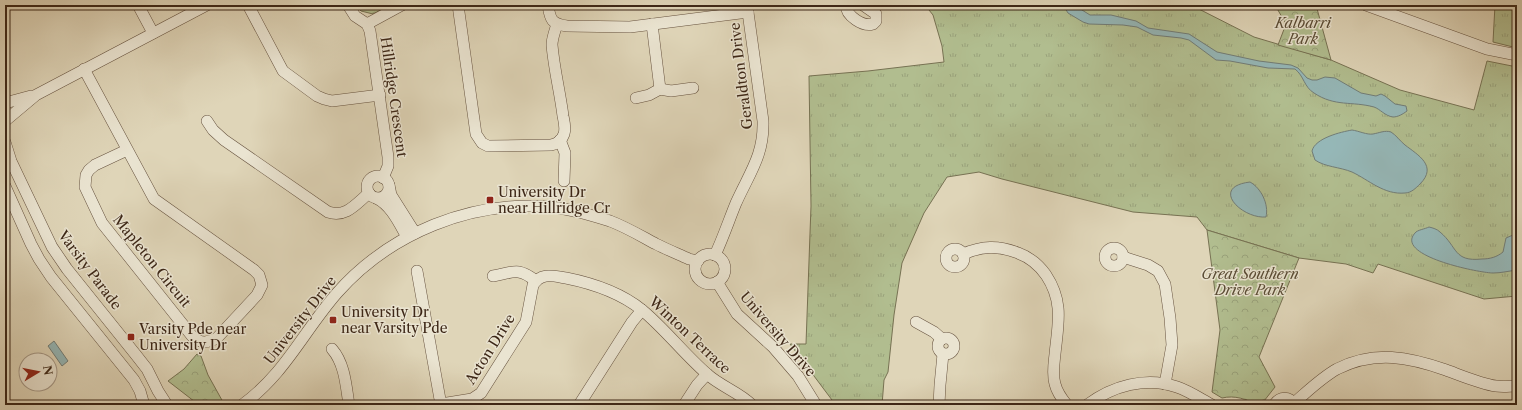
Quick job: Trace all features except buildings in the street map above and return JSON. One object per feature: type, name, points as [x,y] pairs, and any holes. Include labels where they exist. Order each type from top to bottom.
[{"type":"street","points":[[138,5],[153,33]]},
{"type":"street","points":[[5,121],[36,95],[207,5]]},
{"type":"street","points":[[248,5],[283,71],[317,96],[324,100],[332,101],[380,95]]},
{"type":"street","name":"Hillridge Crescent","points":[[348,5],[355,16],[367,24],[372,40],[388,157],[386,182]]},
{"type":"street","points":[[367,24],[402,5]]},
{"type":"street","points":[[458,5],[476,134],[482,143],[494,146],[551,145],[560,140],[565,130],[552,45],[553,35],[557,24]]},
{"type":"street","points":[[548,5],[550,17],[557,24],[567,26],[613,28],[652,24],[748,8]]},
{"type":"street","points":[[846,5],[848,13],[852,16],[866,25],[873,24],[876,21],[876,14],[863,5]]},
{"type":"street","points":[[1366,5],[1487,49],[1517,55]]},
{"type":"street","name":"Geraldton Drive","points":[[715,254],[761,150],[763,137],[763,120],[748,8]]},
{"type":"street","points":[[652,24],[660,89]]},
{"type":"street","name":"Mapleton Circuit","points":[[84,70],[154,199],[254,270],[261,280],[260,290],[257,295],[217,338],[211,341],[201,342],[192,336],[102,223],[85,187],[86,174],[89,170],[95,165],[127,150]]},
{"type":"street","points":[[636,98],[649,95],[660,89],[671,91],[693,88]]},
{"type":"street","points":[[5,103],[36,95]]},
{"type":"street","points":[[207,121],[213,130],[224,140],[328,212],[341,214],[372,195]]},
{"type":"street","points":[[560,140],[565,153],[564,181]]},
{"type":"street","name":"Varsity Parade","points":[[5,142],[11,161],[52,247],[67,269],[140,360],[167,405]]},
{"type":"street","points":[[376,177],[386,182],[411,235],[383,201],[372,195],[368,186],[370,180],[376,177]]},
{"type":"street","points":[[372,195],[379,198],[386,195],[388,192],[386,182]]},
{"type":"street","points":[[5,186],[39,259],[51,277],[134,380],[140,390],[144,405]]},
{"type":"street","name":"University Drive","points":[[242,405],[255,395],[280,370],[329,304],[350,279],[384,252],[411,235],[454,217],[474,212],[516,207],[551,208],[586,214],[611,222],[689,259],[698,261]]},
{"type":"street","points":[[963,254],[986,247],[1010,249],[1032,260],[1047,276],[1056,294],[1059,308],[1059,322],[1053,376],[1055,386],[1067,405]]},
{"type":"street","points":[[715,254],[723,260],[725,265],[724,275],[717,282],[708,284],[700,279],[696,271],[698,261],[705,255],[715,254]]},
{"type":"street","points":[[1123,257],[1148,265],[1158,271],[1165,284],[1172,345],[1167,365],[1165,384]]},
{"type":"street","points":[[417,271],[441,405]]},
{"type":"street","points":[[493,276],[518,272],[525,273],[536,281]]},
{"type":"street","name":"Winton Terrace","points":[[536,281],[545,276],[569,279],[606,290],[628,301],[642,310],[707,374],[752,405]]},
{"type":"street","name":"Acton Drive","points":[[441,405],[472,399],[481,394],[526,322],[533,285],[536,281]]},
{"type":"street","name":"University Drive","points":[[717,282],[737,314],[778,353],[798,376],[816,405]]},
{"type":"street","points":[[579,405],[632,322],[642,310]]},
{"type":"street","points":[[916,322],[934,332],[942,339],[950,339],[954,346],[950,353],[942,354],[939,405]]},
{"type":"street","points":[[332,349],[338,356],[341,363],[349,405]]},
{"type":"street","points":[[1274,405],[1277,401],[1284,398],[1288,398],[1294,404],[1324,378],[1337,369],[1358,361],[1373,358],[1388,357],[1419,361],[1495,386],[1517,386]]},
{"type":"street","points":[[684,405],[697,385],[707,374]]},
{"type":"street","points":[[1087,405],[1118,387],[1139,383],[1165,384],[1178,387],[1212,405]]},
{"type":"green space","points":[[355,5],[390,5],[373,14],[361,11]]},
{"type":"green space","points":[[925,5],[1191,5],[1254,37],[1331,60],[1400,90],[1474,110],[1487,61],[1517,67],[1517,296],[1484,299],[1378,264],[1373,273],[1346,264],[1299,258],[1207,230],[1197,217],[1133,212],[979,172],[947,177],[924,213],[902,263],[894,315],[888,372],[884,380],[882,405],[833,405],[832,400],[790,344],[806,344],[811,206],[809,76],[944,62],[942,46],[933,15]]},
{"type":"green space","name":"Kalbarri Park","points":[[1275,5],[1316,5],[1331,60],[1278,45],[1286,24]]},
{"type":"green space","points":[[1495,5],[1517,5],[1517,48],[1493,42]]},
{"type":"green space","name":"Great Southern Drive Park","points":[[1207,230],[1299,258],[1259,357],[1275,387],[1264,401],[1257,405],[1240,398],[1222,398],[1212,392],[1220,330]]},
{"type":"green space","points":[[197,354],[201,356],[208,375],[223,402],[212,405],[199,405],[168,381],[184,369]]},
{"type":"water","points":[[1063,5],[1074,5],[1090,15],[1111,15],[1136,21],[1148,28],[1189,34],[1217,52],[1259,61],[1291,65],[1298,68],[1307,78],[1312,80],[1325,77],[1335,78],[1361,93],[1376,96],[1381,94],[1395,104],[1406,106],[1407,111],[1393,117],[1374,107],[1329,100],[1311,91],[1295,69],[1268,68],[1216,60],[1189,40],[1153,35],[1137,27],[1089,24],[1068,13]]},
{"type":"water","points":[[1352,130],[1371,134],[1384,131],[1391,132],[1420,157],[1427,166],[1425,178],[1415,189],[1407,193],[1390,192],[1352,172],[1323,164],[1315,160],[1312,151],[1314,146],[1329,136]]},
{"type":"water","points":[[1250,182],[1261,192],[1267,212],[1266,217],[1248,213],[1234,202],[1231,196],[1232,190],[1238,185]]},
{"type":"water","points":[[1429,227],[1440,232],[1461,256],[1473,259],[1488,259],[1498,255],[1503,252],[1506,238],[1513,235],[1517,236],[1517,270],[1496,273],[1472,270],[1441,262],[1427,256],[1416,249],[1412,241],[1416,232]]},
{"type":"water","points":[[54,341],[68,361],[62,366],[58,360],[58,352],[52,352],[48,346]]},
{"type":"place","name":"University Dr near Hillridge Cr","points":[[490,200]]},
{"type":"place","name":"University Dr near Varsity Pde","points":[[333,320]]},
{"type":"place","name":"Varsity Pde near University Dr","points":[[131,337]]}]
